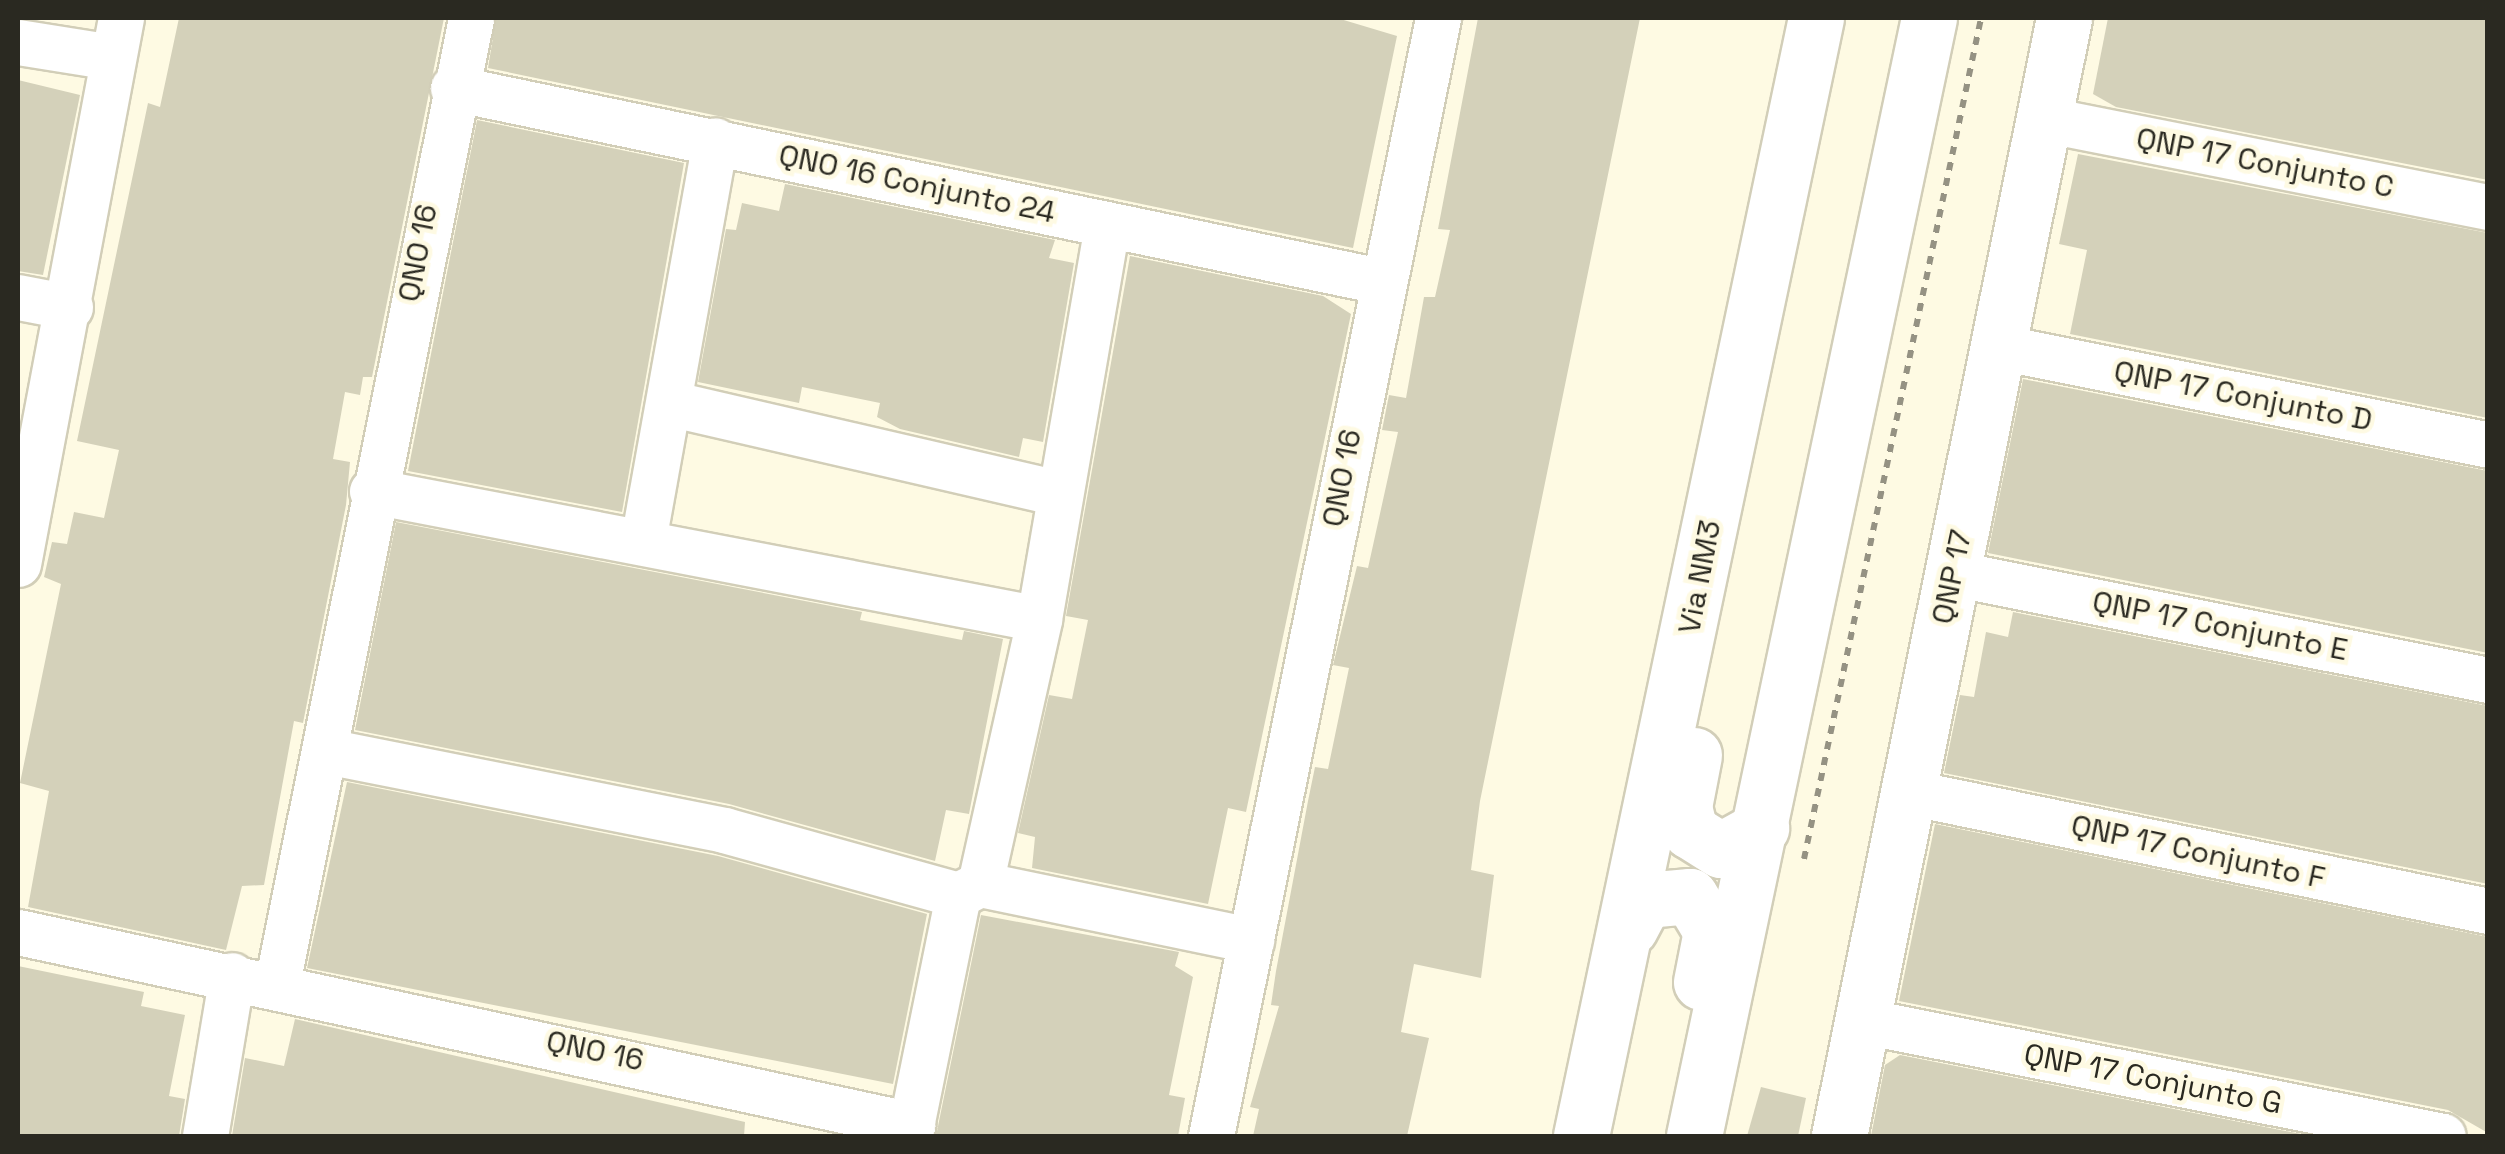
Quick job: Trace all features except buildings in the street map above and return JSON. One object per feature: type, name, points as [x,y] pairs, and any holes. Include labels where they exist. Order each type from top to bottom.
[{"type":"main road","name":"Via NM3","points":[[1581,1136],[1630,928],[1816,18]]},
{"type":"main road","points":[[1694,1136],[1929,18]]},
{"type":"main road","name":"QNP 17","points":[[1838,1136],[2064,18]]},
{"type":"main road","points":[[1727,445],[1725,608],[1684,807],[1690,831],[1710,847],[1744,844],[1761,828]]},
{"type":"main road","points":[[1630,928],[1644,900],[1674,891],[1700,905],[1711,931],[1668,1136]]},
{"type":"street","name":"QNO 16","points":[[278,984],[326,750],[372,490],[470,18]]},
{"type":"street","name":"QNO 16","points":[[1211,1136],[1380,281],[1438,18]]},
{"type":"street","points":[[18,42],[116,37],[70,307],[18,564]]},
{"type":"street","name":"QNO 16 Conjunto 24","points":[[453,88],[1380,281]]},
{"type":"street","name":"QNP 17 Conjunto C","points":[[2042,119],[2488,207]]},
{"type":"street","points":[[643,540],[673,404],[715,140]]},
{"type":"street","name":"QNO 16","points":[[18,932],[278,984],[910,1131],[1039,620],[1107,226]]},
{"type":"street","points":[[18,297],[70,307]]},
{"type":"street","name":"QNP 17 Conjunto D","points":[[1999,347],[2488,446]]},
{"type":"street","points":[[673,404],[1060,494]]},
{"type":"street","points":[[372,490],[1039,620]]},
{"type":"street","name":"QNP 17 Conjunto E","points":[[1952,573],[2488,680]]},
{"type":"street","points":[[326,750],[724,830],[969,890],[1251,940]]},
{"type":"street","name":"QNP 17 Conjunto F","points":[[1908,792],[2488,912]]},
{"type":"street","points":[[205,1136],[232,975]]},
{"type":"street","name":"QNP 17 Conjunto G","points":[[1863,1022],[2443,1136]]}]
